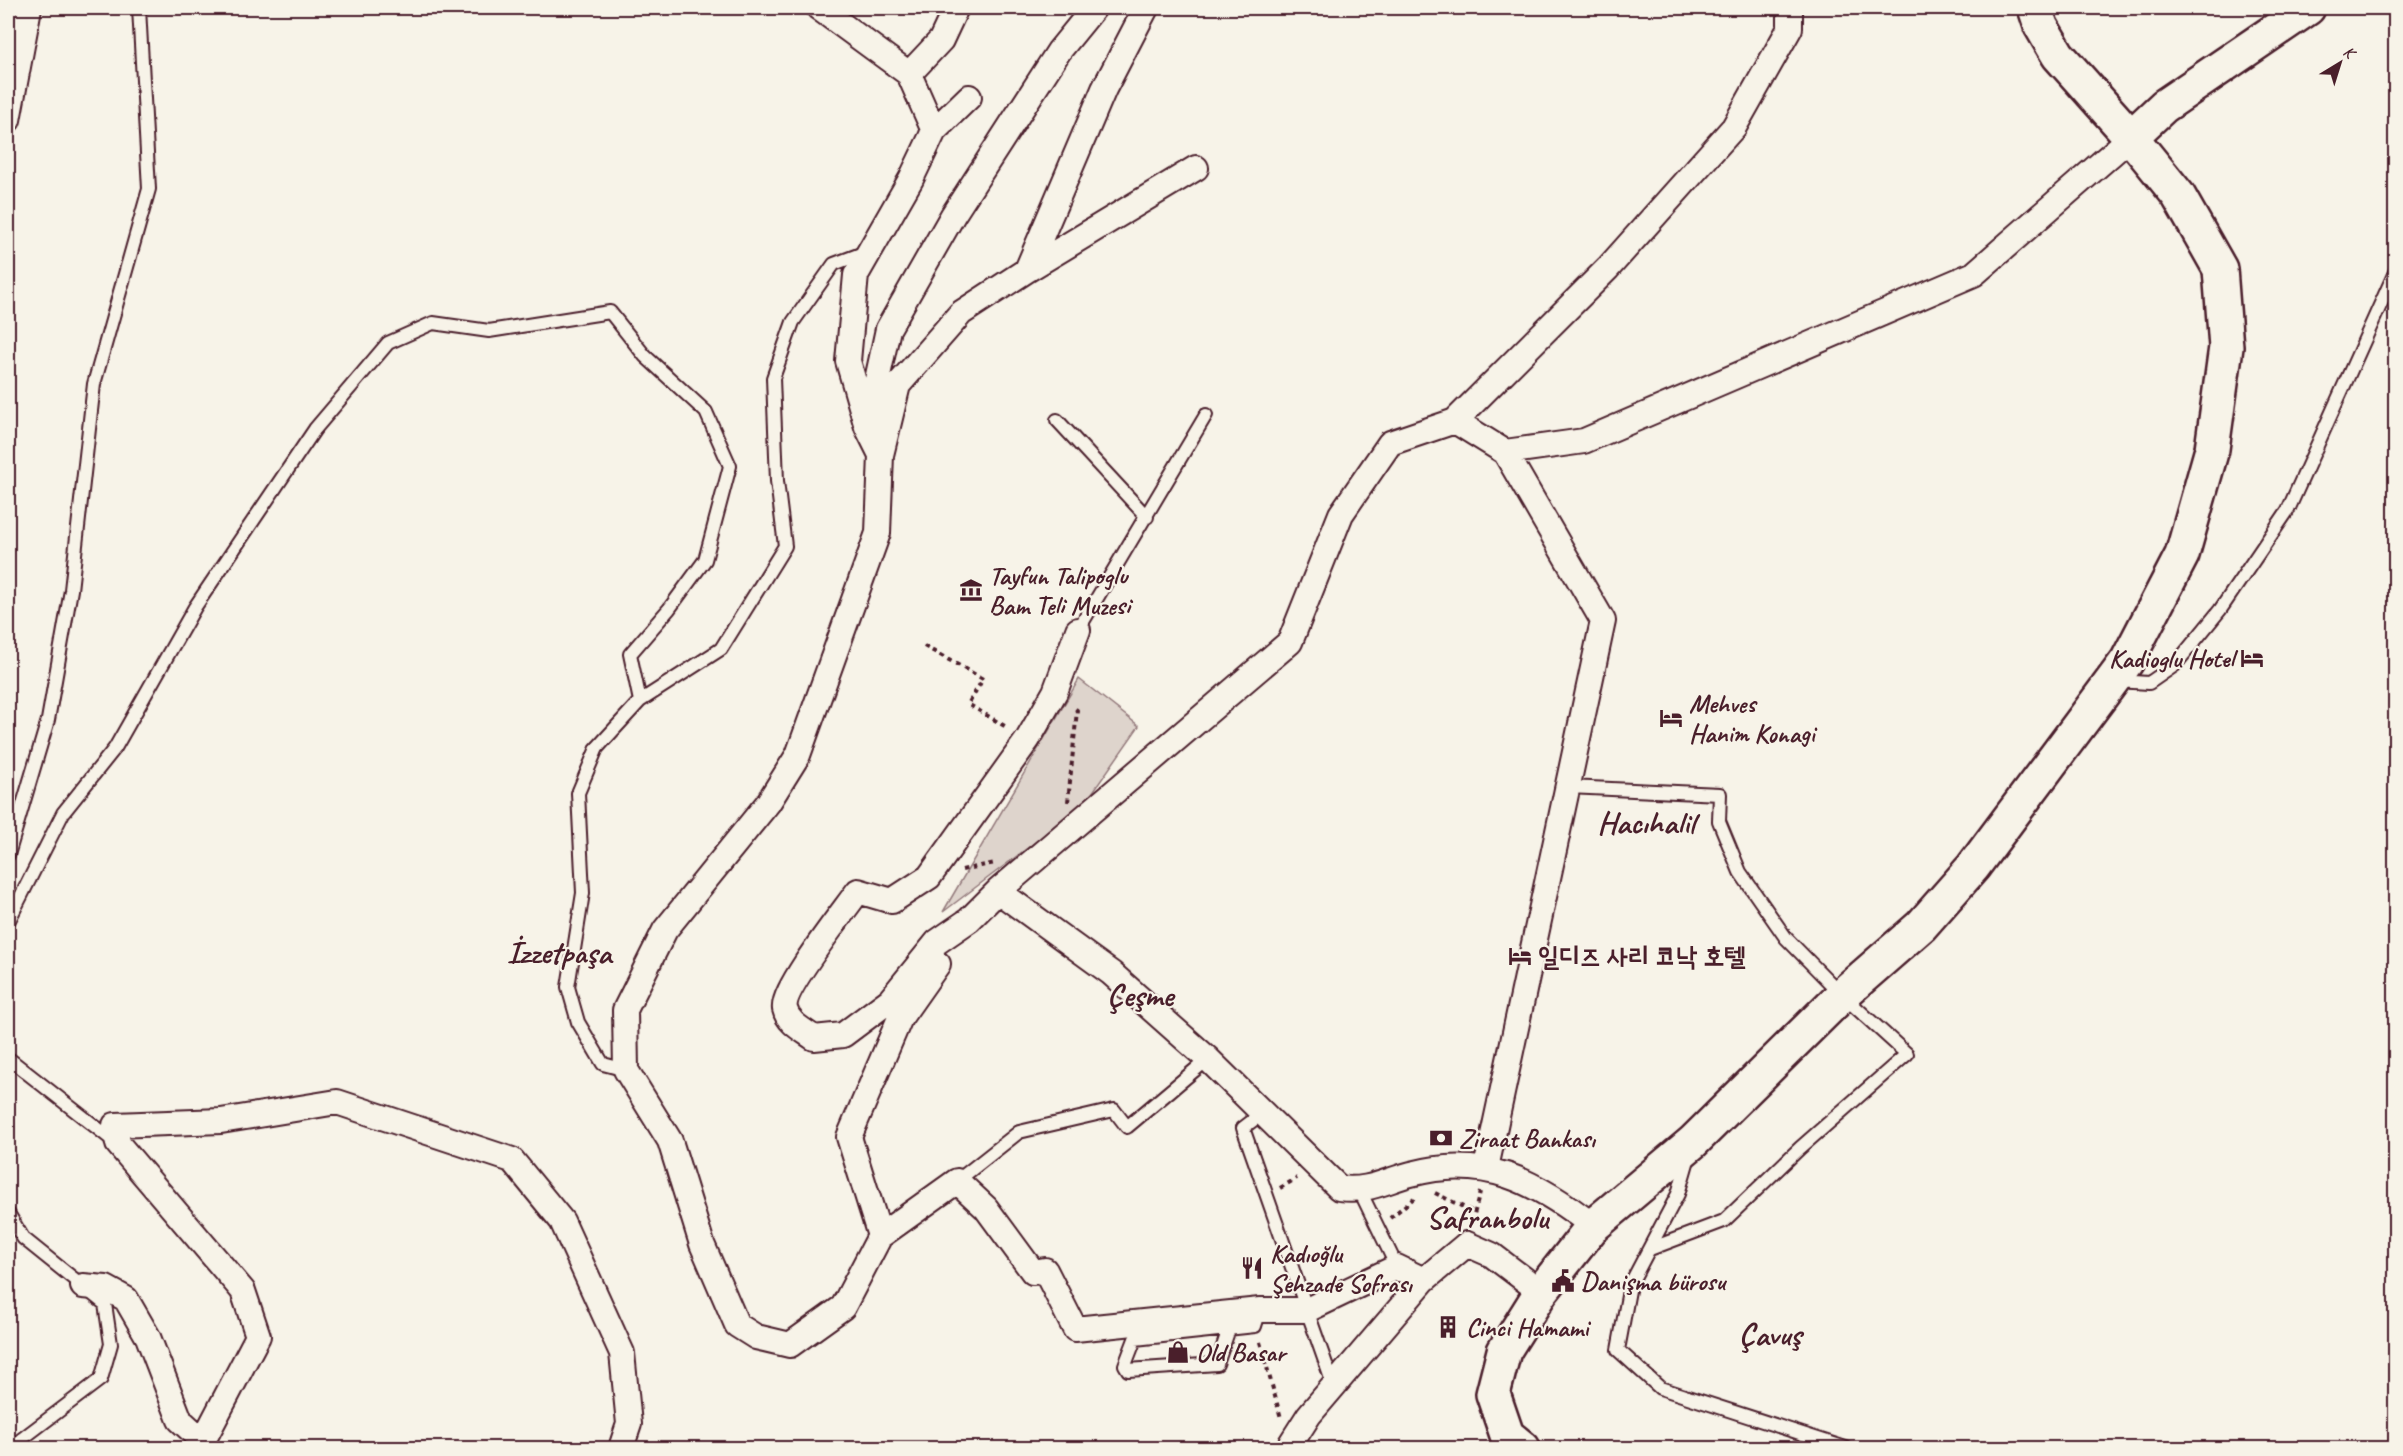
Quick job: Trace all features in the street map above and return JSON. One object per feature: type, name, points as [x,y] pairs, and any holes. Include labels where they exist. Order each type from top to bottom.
[{"type":"main road","points":[[1523,1449],[1507,1435],[1493,1394],[1504,1351],[1542,1292],[1593,1226],[1693,1142],[1842,995],[1921,926],[1973,867],[2127,661],[2182,555],[2212,449],[2226,347],[2220,269],[2178,195],[2131,137],[2058,55],[2041,26],[2035,8]]},
{"type":"main road","points":[[2131,137],[2164,106],[2308,8]]},
{"type":"street","points":[[819,8],[909,74],[934,131]]},
{"type":"street","points":[[909,74],[941,40],[956,8]]},
{"type":"street","points":[[1059,51],[1072,8]]},
{"type":"street","points":[[867,427],[888,329],[953,215],[1059,51],[1094,8]]},
{"type":"street","points":[[1026,270],[1104,89],[1146,8]]},
{"type":"street","points":[[880,1236],[849,1137],[900,1018],[969,920],[998,891],[1290,642],[1341,514],[1390,442],[1455,421],[1608,268],[1734,127],[1790,28],[1790,8]]},
{"type":"street","points":[[8,120],[21,20]]},
{"type":"street","points":[[881,455],[867,427],[848,361],[856,275],[934,131],[969,98]]},
{"type":"street","points":[[1505,452],[1584,441],[1974,274],[2131,137]]},
{"type":"street","points":[[1196,168],[1026,270],[961,313],[897,385],[881,455],[878,533],[798,755],[768,803],[665,930],[625,1010],[626,1070],[670,1141],[702,1244],[737,1325],[756,1337],[790,1345],[843,1307],[880,1236],[957,1181],[986,1208],[1033,1272],[1045,1270],[1075,1329],[1258,1318],[1308,1310],[1397,1267],[1424,1280]]},
{"type":"street","points":[[1455,421],[1505,452],[1603,621],[1486,1168]]},
{"type":"street","points":[[969,920],[937,942],[890,1000],[843,1035],[814,1038],[790,1020],[784,1007],[789,988],[858,891],[892,901],[929,877],[1028,739],[1055,692],[1078,630]]},
{"type":"street","points":[[998,891],[1111,973],[1208,1059],[1339,1188],[1360,1191],[1411,1174],[1452,1166],[1486,1168],[1516,1177],[1574,1211],[1593,1226]]},
{"type":"street","points":[[83,1286],[106,1287],[126,1299],[148,1338],[180,1420],[203,1445],[258,1336],[243,1291],[118,1144],[115,1125],[221,1121],[337,1102],[512,1160],[562,1221],[622,1353],[629,1424],[621,1449]]},
{"type":"street","points":[[1288,1447],[1309,1415],[1424,1280],[1467,1244],[1492,1255],[1542,1292]]},
{"type":"lane","points":[[8,855],[48,720],[70,590],[94,384],[149,189],[139,8]]},
{"type":"lane","points":[[626,1070],[603,1064],[578,1022],[568,987],[583,893],[578,793],[597,748],[640,701],[721,649],[785,546],[777,481],[773,378],[793,322],[834,264],[870,250]]},
{"type":"lane","points":[[2111,681],[2149,683],[2175,665],[2220,610],[2288,510],[2396,270]]},
{"type":"lane","points":[[8,922],[63,813],[115,748],[195,607],[315,429],[388,343],[433,323],[489,331],[610,312],[645,356],[706,412],[730,466],[705,560],[669,609],[630,654],[640,701]]},
{"type":"lane","points":[[1078,630],[1206,415]]},
{"type":"lane","points":[[1057,420],[1147,517]]},
{"type":"lane","points":[[1568,787],[1720,794],[1719,821],[1740,872],[1786,938],[1842,995],[1907,1054],[1800,1148],[1724,1221],[1650,1249]]},
{"type":"lane","points":[[8,1058],[118,1144]]},
{"type":"lane","points":[[957,1181],[1018,1132],[1114,1110],[1128,1127],[1208,1059]]},
{"type":"lane","points":[[1264,1112],[1243,1128],[1334,1387]]},
{"type":"lane","points":[[1693,1142],[1678,1194],[1630,1285],[1618,1350],[1660,1388],[1846,1449]]},
{"type":"lane","points":[[1360,1191],[1397,1267]]},
{"type":"lane","points":[[8,1213],[23,1238],[105,1304],[111,1344],[100,1379],[10,1449]]},
{"type":"lane","points":[[1228,1329],[1217,1364],[1128,1370],[1125,1365],[1135,1339],[1228,1329],[1258,1318]]},
{"type":"path","points":[[924,646],[982,679],[968,704],[1028,739]]},
{"type":"path","points":[[1055,692],[1077,710],[1068,808]]},
{"type":"path","points":[[929,877],[1003,861]]},
{"type":"path","points":[[1268,1196],[1316,1167]]},
{"type":"path","points":[[1467,1244],[1486,1168]]},
{"type":"path","points":[[1426,1188],[1475,1213]]},
{"type":"path","points":[[1378,1228],[1418,1195]]},
{"type":"path","points":[[1258,1318],[1288,1447]]},
{"type":"shaded area","points":[[1079,679],[1139,726],[1083,806],[943,912]]},
{"type":"place","name":"Tayfun Talipoglu Bam Teli Muzesi","points":[[971,590]]},
{"type":"place","name":"Kadioglu Hotel","points":[[2252,658]]},
{"type":"place","name":"Mehves Hanim Konagi","points":[[1671,718]]},
{"type":"place","name":"일디즈 사리 코낙 호텔","points":[[1520,956]]},
{"type":"place","name":"Ziraat Bankası","points":[[1441,1138]]},
{"type":"place","name":"Kadıoğlu Şehzade Sofrası","points":[[1252,1268]]},
{"type":"place","name":"Danişma bürosu","points":[[1563,1281]]},
{"type":"place","name":"Cinci Hamami","points":[[1448,1327]]},
{"type":"place","name":"Old Basar","points":[[1178,1352]]},
{"type":"district","name":"Hacıhalil","points":[[1646,822]]},
{"type":"district","name":"İzzetpaşa","points":[[559,952]]},
{"type":"district","name":"Çeşme","points":[[1140,995]]},
{"type":"district","name":"Safranbolu","points":[[1487,1217]]},
{"type":"district","name":"Çavuş","points":[[1770,1334]]}]
